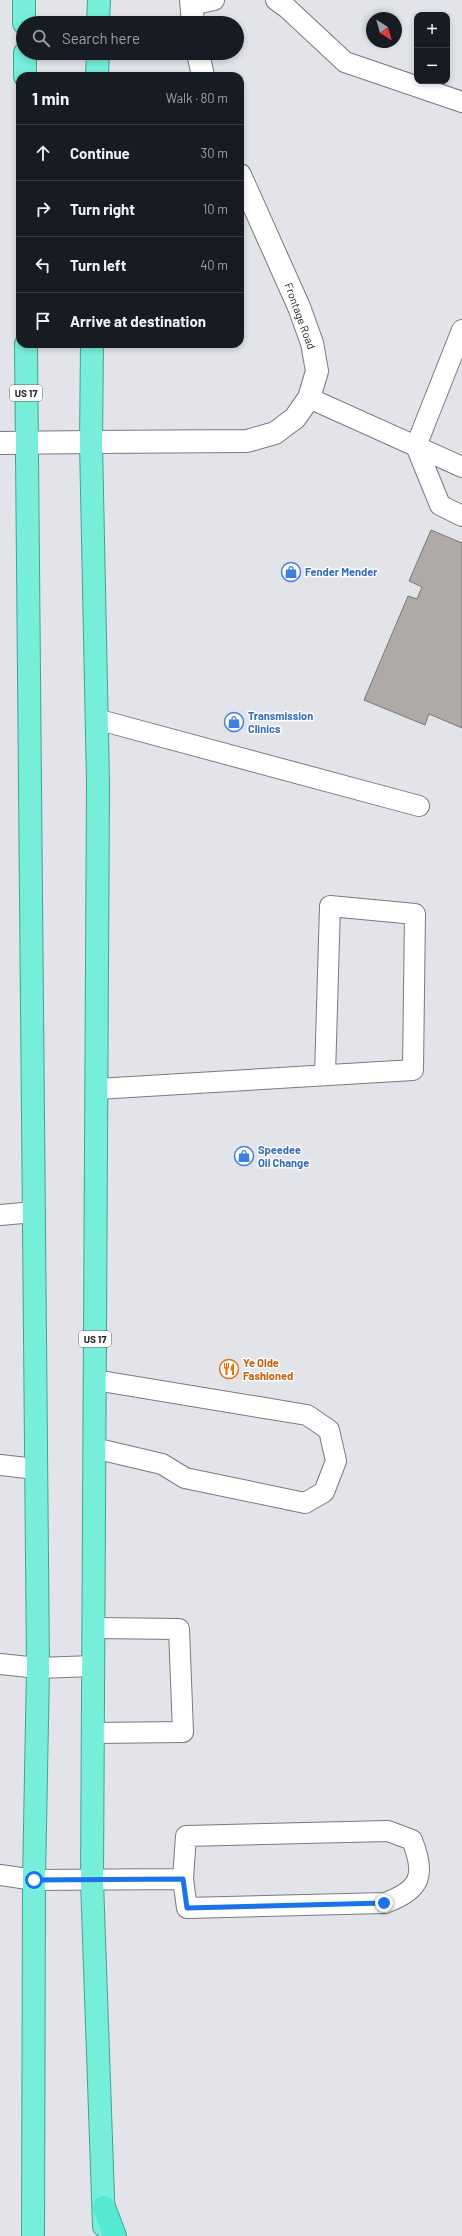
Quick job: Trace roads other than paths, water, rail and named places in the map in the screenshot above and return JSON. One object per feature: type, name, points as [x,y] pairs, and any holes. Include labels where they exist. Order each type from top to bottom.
[{"type":"highway","points":[[24,0],[24,16]]},
{"type":"highway","points":[[98,16],[99,0]]},
{"type":"highway","points":[[24,60],[25,72]]},
{"type":"highway","points":[[97,72],[98,60]]},
{"type":"highway","name":"US 17","points":[[26,348],[38,1668],[34,1880],[33,2236]]},
{"type":"highway","name":"US 17","points":[[92,348],[90,442],[98,783],[92,1881],[104,2236]]},
{"type":"highway","points":[[104,2208],[115,2236]]},
{"type":"street","points":[[200,60],[202,72]]},
{"type":"street","name":"Frontage Road","points":[[0,443],[247,441],[275,434],[295,418],[309,398],[317,371],[312,343],[244,184]]},
{"type":"lane","points":[[192,9],[214,0]]},
{"type":"lane","points":[[276,0],[287,8],[345,62],[462,102]]},
{"type":"lane","points":[[462,330],[416,446],[440,505],[462,516]]},
{"type":"lane","points":[[309,398],[462,467]]},
{"type":"lane","points":[[96,719],[419,806]]},
{"type":"lane","points":[[97,1089],[413,1070],[415,914],[330,906],[325,1075]]},
{"type":"lane","points":[[0,1215],[34,1212]]},
{"type":"lane","points":[[94,1448],[162,1464],[185,1478],[305,1503],[324,1492],[336,1461],[329,1430],[306,1415],[95,1380]]},
{"type":"lane","points":[[0,1465],[36,1469]]},
{"type":"lane","points":[[93,1628],[179,1629],[184,1732],[93,1733]]},
{"type":"lane","points":[[0,1664],[38,1668],[93,1666]]},
{"type":"lane","points":[[388,1831],[412,1840],[419,1857],[420,1869],[414,1887],[402,1897],[384,1903],[187,1908],[183,1879],[186,1836],[388,1831]]},
{"type":"lane","points":[[0,1875],[34,1880],[92,1881],[183,1879]]},
{"type":"place","name":"Fender Mender","points":[[291,572]]},
{"type":"place","name":"Transmission Clinics","points":[[234,722]]},
{"type":"place","name":"Speedee Oil Change","points":[[244,1156]]},
{"type":"place","name":"Ye Olde Fashioned","points":[[229,1369]]}]
